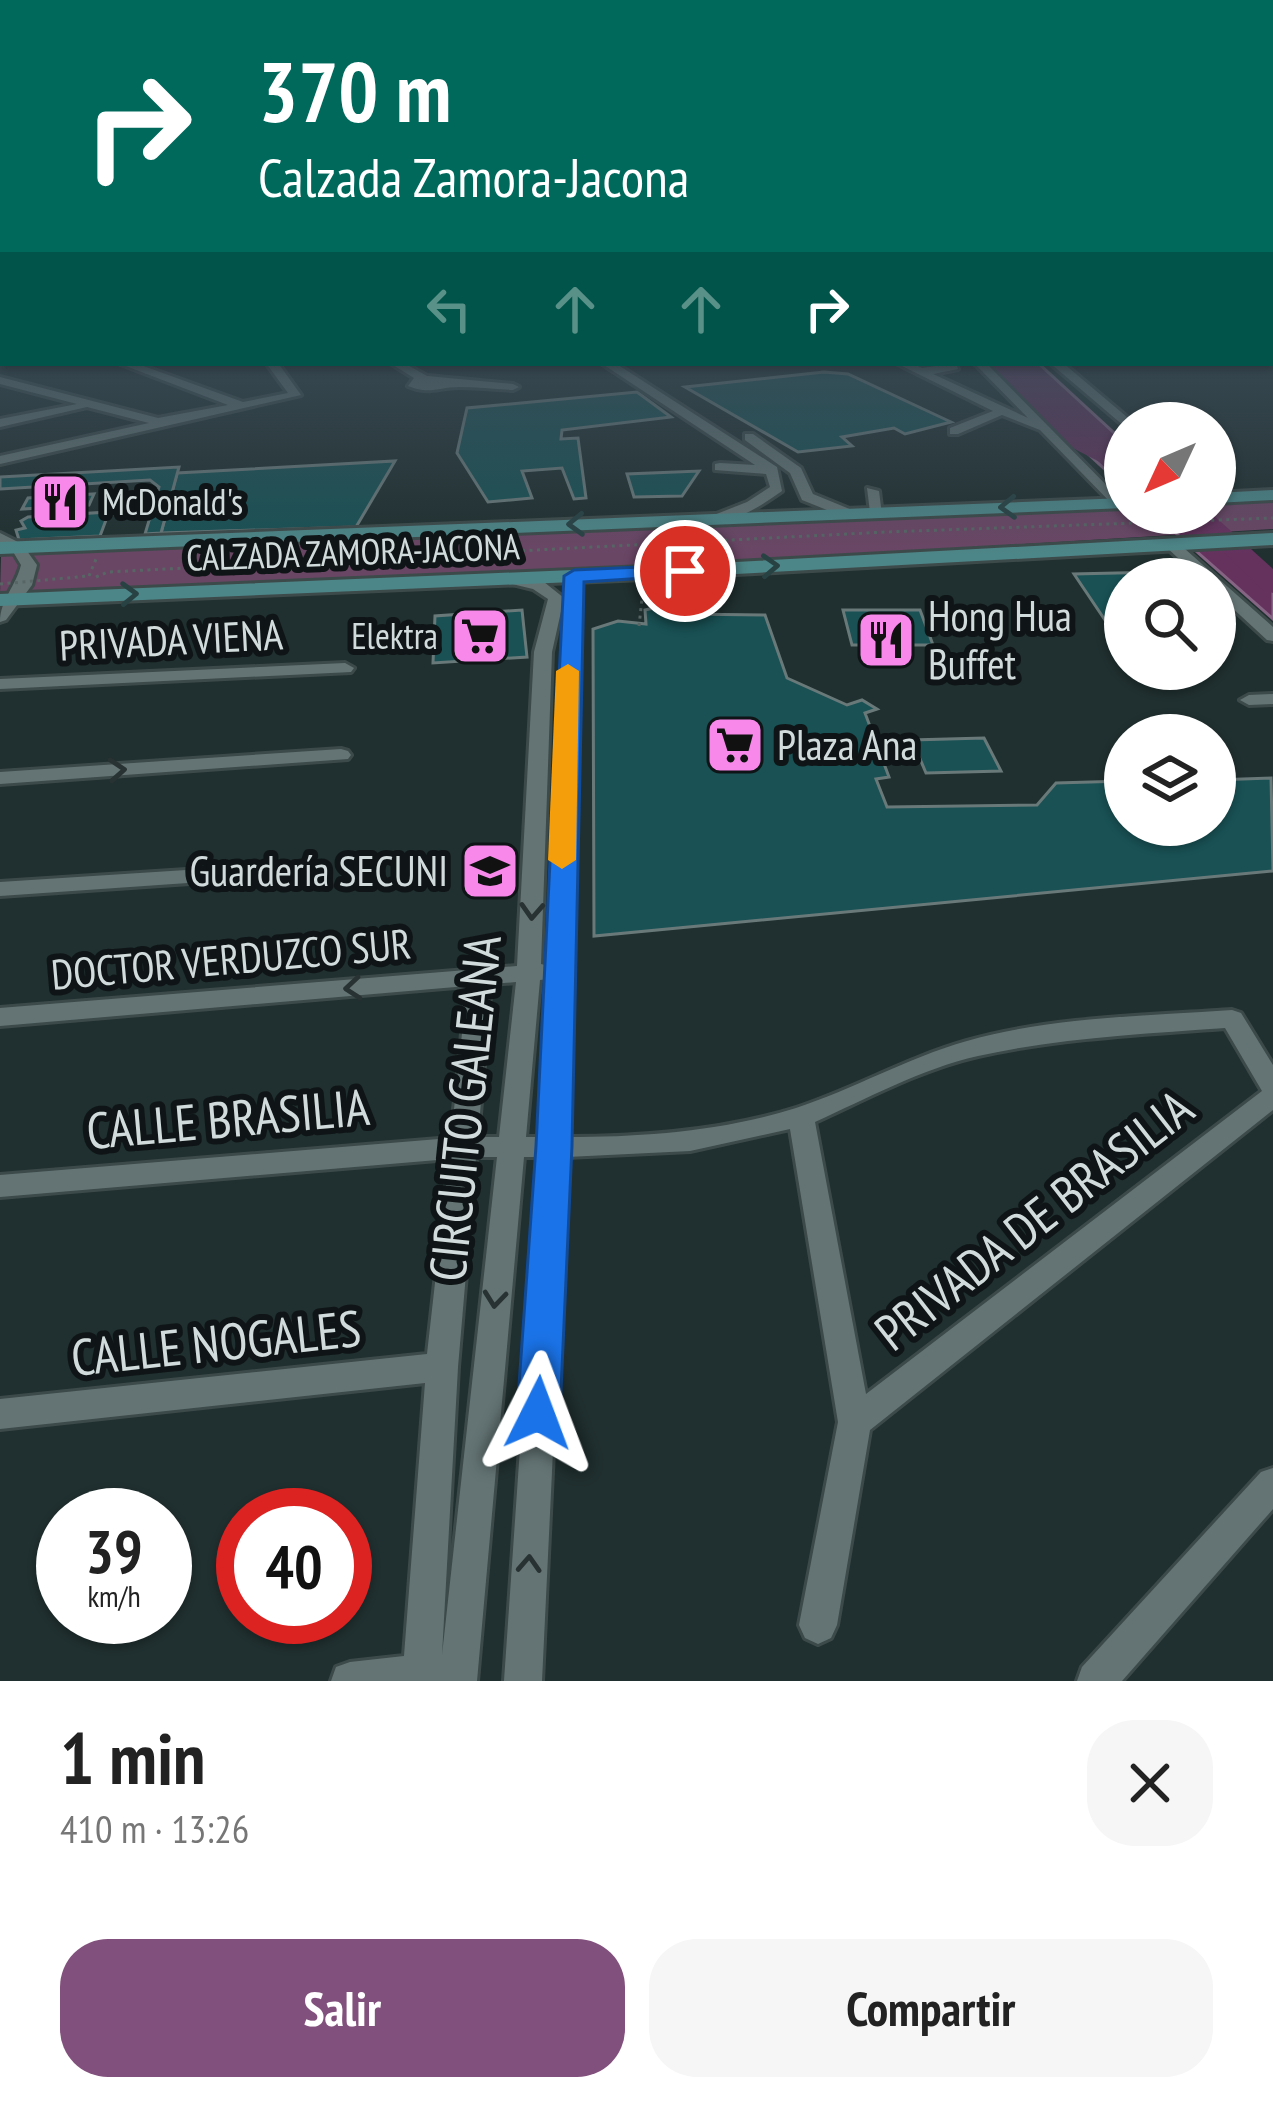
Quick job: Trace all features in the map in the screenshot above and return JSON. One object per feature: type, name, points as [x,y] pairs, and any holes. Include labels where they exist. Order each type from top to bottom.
[{"type":"main road","points":[[1236,497],[1273,495]]},
{"type":"main road","name":"CALZADA ZAMORA-JACONA","points":[[6,544],[91,549],[1104,504]]},
{"type":"main road","name":"CALZADA ZAMORA-JACONA","points":[[3,600],[644,573],[1273,538]]},
{"type":"main road","points":[[58,597],[47,576],[47,562],[91,549]]},
{"type":"street","points":[[59,397],[156,424]]},
{"type":"street","points":[[0,460],[282,397]]},
{"type":"street","points":[[660,397],[772,470],[777,488],[718,518]]},
{"type":"street","points":[[687,397],[781,456],[796,471],[807,497],[847,513]]},
{"type":"street","points":[[974,397],[1048,432]]},
{"type":"street","points":[[1014,397],[1104,486]]},
{"type":"street","points":[[185,416],[225,398],[241,405]]},
{"type":"street","points":[[0,423],[88,406]]},
{"type":"street","points":[[954,431],[1002,411]]},
{"type":"street","points":[[720,466],[772,470]]},
{"type":"street","points":[[872,491],[877,512]]},
{"type":"street","points":[[3,600],[24,585],[29,565],[6,544]]},
{"type":"street","points":[[1175,544],[1189,558]]},
{"type":"street","name":"CIRCUITO GALEANA","points":[[433,1678],[510,1147],[556,652],[574,576]]},
{"type":"street","name":"CIRCUITO GALEANA","points":[[506,578],[538,585],[556,598],[559,970],[554,1146],[523,1681]]},
{"type":"street","points":[[1236,603],[1273,636]]},
{"type":"street","name":"PRIVADA VIENA","points":[[0,684],[345,668]]},
{"type":"street","points":[[1249,700],[1273,699]]},
{"type":"street","points":[[0,778],[341,755]]},
{"type":"street","points":[[0,889],[297,870]]},
{"type":"street","name":"DOCTOR VERDUZCO SUR","points":[[0,1017],[559,970]]},
{"type":"street","points":[[350,1681],[433,1678],[442,1367],[475,978]]},
{"type":"street","name":"PRIVADA DE BRASILIA","points":[[510,1147],[620,1147],[690,1141],[801,1117],[914,1066],[973,1048],[1072,1031],[1232,1019],[1273,1087]]},
{"type":"street","name":"PRIVADA DE BRASILIA","points":[[855,1422],[1273,1096]]},
{"type":"street","name":"PRIVADA DE BRASILIA","points":[[801,1117],[855,1422],[818,1625]]},
{"type":"street","name":"CALLE BRASILIA","points":[[0,1186],[510,1147]]},
{"type":"street","name":"CALLE NOGALES","points":[[0,1414],[442,1367]]},
{"type":"street","points":[[1096,1681],[1273,1484]]},
{"type":"path","points":[[70,568],[70,577],[81,579],[108,572],[886,532],[1273,518]]},
{"type":"path","points":[[886,532],[887,560]]},
{"type":"path","points":[[3,600],[89,576],[97,557],[91,549]]},
{"type":"path","points":[[639,626],[644,573]]},
{"type":"shaded area","points":[[1027,397],[1075,397],[1104,424],[1104,469]]},
{"type":"shaded area","points":[[1273,498],[1273,529],[1236,531],[1236,500]]},
{"type":"shaded area","points":[[1104,508],[1104,534],[1190,534],[559,572],[0,595],[1,556]]},
{"type":"shaded area","points":[[1177,534],[1216,534],[1273,585],[1273,619],[1236,586],[1236,558],[1204,558]]},
{"type":"building","points":[[579,397],[644,397],[671,417],[562,430],[561,439],[578,438],[586,498],[574,499],[562,468],[522,471],[532,498],[488,502],[457,453],[467,408]]},
{"type":"building","points":[[703,397],[898,397],[951,422],[905,434],[894,428],[842,437],[852,446],[798,452]]},
{"type":"building","points":[[395,461],[356,527],[161,533],[177,473]]},
{"type":"building","points":[[179,467],[161,533],[145,534],[159,487],[150,480],[0,489],[0,477]]},
{"type":"building","points":[[699,471],[682,496],[634,497],[627,474]]},
{"type":"building","points":[[94,494],[89,505],[22,509],[28,498]]},
{"type":"building","points":[[109,512],[100,536],[19,540],[16,530],[25,528],[21,521],[28,517]]},
{"type":"building","points":[[1104,573],[1104,619],[1074,574]]},
{"type":"building","name":"Plaza Ana","points":[[676,603],[682,614],[765,615],[787,678],[847,705],[862,700],[877,709],[865,713],[889,777],[876,779],[887,807],[1037,805],[1056,783],[1104,782],[1104,846],[1236,846],[1236,779],[1271,778],[1273,871],[594,936],[593,629],[618,621],[646,624],[645,610]]},
{"type":"building","name":"Elektra","points":[[522,610],[527,657],[433,663],[435,616]]},
{"type":"building","points":[[843,610],[920,610],[933,645],[852,645]]},
{"type":"building","points":[[984,738],[1001,771],[926,773],[912,740]]},
{"type":"waterway","points":[[1026,397],[1067,436],[1104,456]]},
{"type":"waterway","points":[[1218,534],[1273,584]]},
{"type":"slow traffic","points":[[562,860],[568,671]]},
{"type":"place","name":"McDonald's","points":[[60,502]]},
{"type":"place","name":"Elektra","points":[[480,636]]},
{"type":"place","name":"Hong Hua Buffet","points":[[886,640]]},
{"type":"place","name":"Plaza Ana","points":[[735,745]]},
{"type":"place","name":"Guardería SECUNI","points":[[490,871]]},
{"type":"route","points":[[538,1413],[554,1146],[574,576],[685,571]]}]
